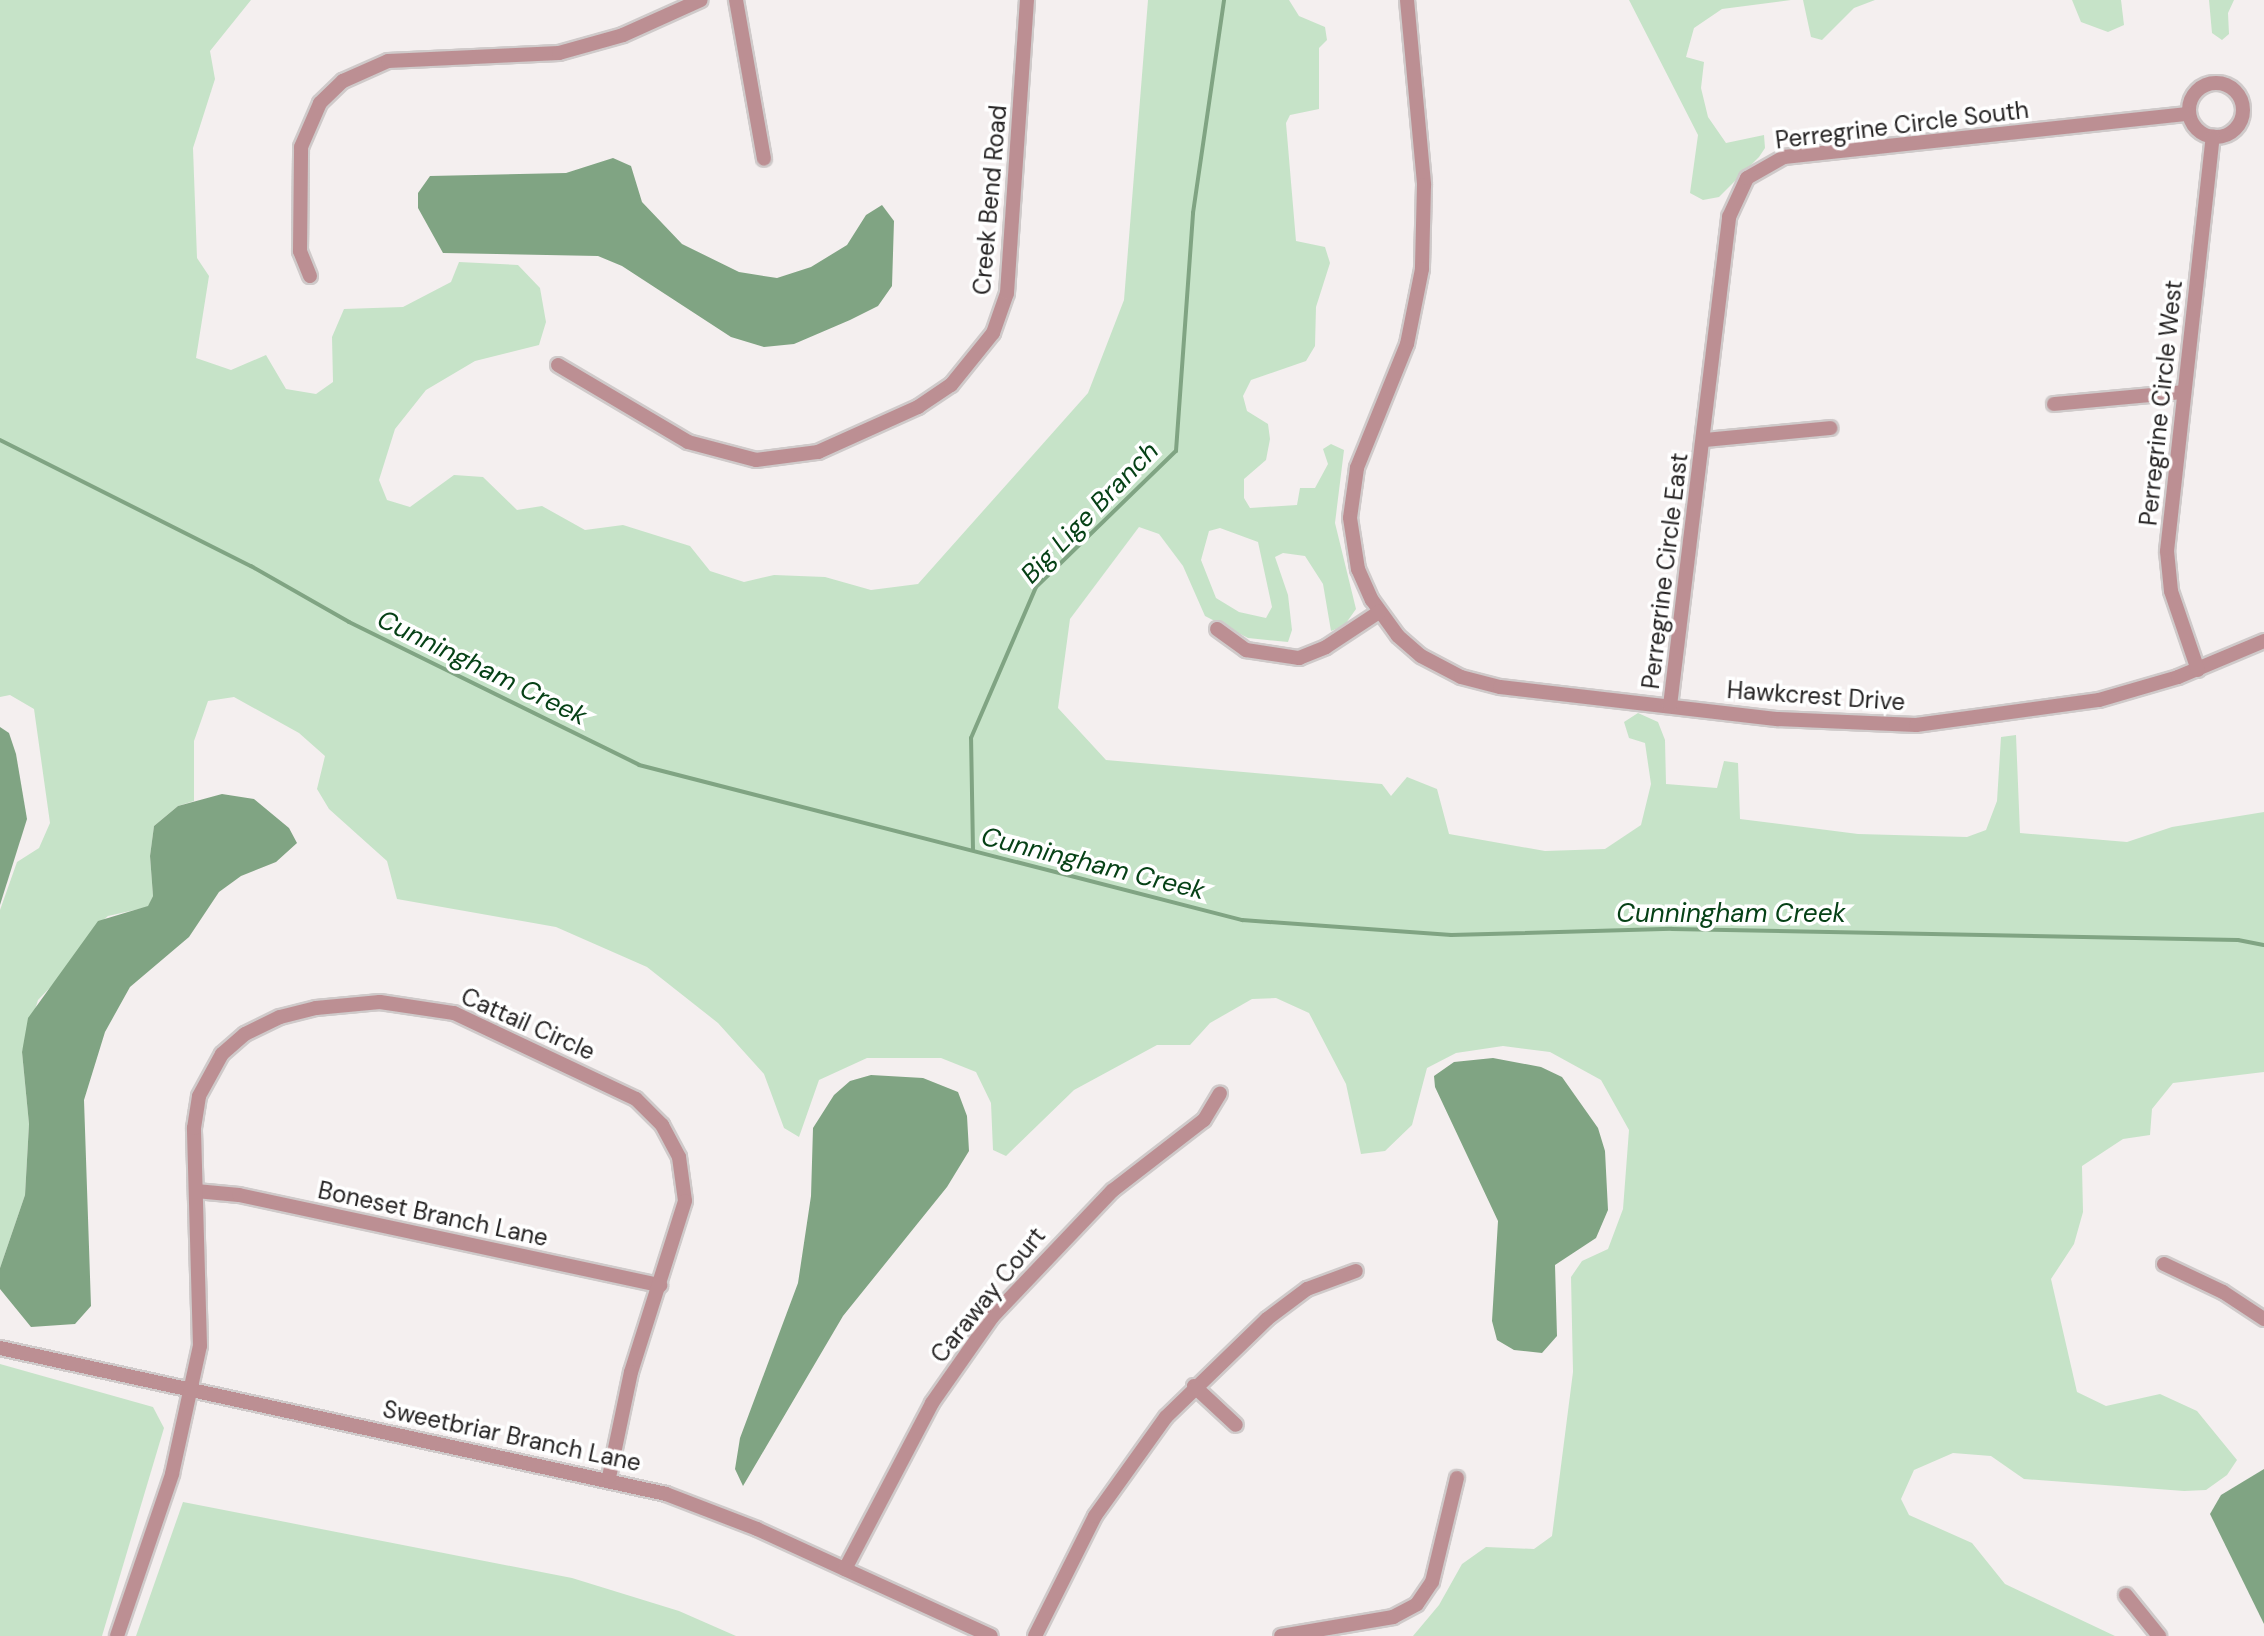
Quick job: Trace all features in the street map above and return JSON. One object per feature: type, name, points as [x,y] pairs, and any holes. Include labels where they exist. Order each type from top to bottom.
[{"type":"street","points":[[310,276],[299,242],[301,147],[320,103],[343,81],[388,61],[515,59],[570,51],[623,35],[701,0]]},
{"type":"street","points":[[736,0],[764,159]]},
{"type":"street","name":"Creek Bend Road","points":[[558,365],[688,442],[756,460],[818,452],[918,407],[951,385],[993,333],[1007,293],[1027,0]]},
{"type":"street","points":[[1217,629],[1246,650],[1299,658],[1326,647],[1379,612],[1354,552],[1350,501],[1357,468],[1407,344],[1422,269],[1424,185],[1407,0]]},
{"type":"street","points":[[2219,84],[2237,93],[2243,113],[2235,131],[2213,137],[2197,130],[2188,114],[2197,91],[2219,84]]},
{"type":"street","name":"Perregrine Circle South","points":[[1704,440],[1729,217],[1735,196],[1755,171],[1784,157],[2188,114]]},
{"type":"street","name":"Perregrine Circle West","points":[[2198,670],[2171,591],[2167,561],[2213,137]]},
{"type":"street","points":[[2054,404],[2183,392]]},
{"type":"street","points":[[1704,440],[1830,428]]},
{"type":"street","name":"Perregrine Circle East","points":[[1670,706],[1704,440]]},
{"type":"street","name":"Hawkcrest Drive","points":[[1379,612],[1421,656],[1461,677],[1500,687],[1857,725],[1966,722],[2099,700],[2198,670],[2264,641]]},
{"type":"street","name":"Cattail Circle","points":[[117,1636],[172,1474],[192,1389],[201,1318],[194,1128],[199,1096],[222,1054],[245,1034],[280,1017],[345,1004],[434,1008],[482,1022],[598,1079],[636,1099],[662,1125],[679,1157],[685,1201],[631,1372],[609,1477]]},
{"type":"street","name":"Caraway Court","points":[[845,1569],[909,1442],[993,1316],[1112,1191],[1204,1120],[1220,1093]]},
{"type":"street","name":"Boneset Branch Lane","points":[[196,1191],[239,1195],[660,1285]]},
{"type":"street","points":[[2164,1264],[2223,1292],[2264,1319]]},
{"type":"street","points":[[1035,1636],[1095,1516],[1141,1449],[1194,1386],[1307,1289],[1356,1271]]},
{"type":"street","name":"Sweetbriar Branch Lane","points":[[0,1348],[609,1477],[712,1510],[991,1636]]},
{"type":"street","points":[[1194,1386],[1236,1425]]},
{"type":"street","points":[[1281,1636],[1393,1617],[1417,1604],[1435,1574],[1457,1478]]},
{"type":"street","points":[[2126,1595],[2159,1636]]},
{"type":"shaded area","points":[[0,0],[251,0],[210,51],[215,79],[193,148],[197,258],[209,276],[196,358],[231,370],[266,355],[286,389],[316,394],[333,382],[332,337],[344,309],[403,307],[451,282],[459,262],[518,265],[540,288],[546,322],[539,345],[475,361],[426,390],[395,429],[379,480],[387,500],[410,507],[454,475],[483,477],[517,510],[542,506],[585,530],[623,525],[690,546],[710,571],[744,582],[774,575],[825,577],[871,590],[918,584],[1088,393],[1124,300],[1148,0],[1289,0],[1299,16],[1325,27],[1327,40],[1319,48],[1319,109],[1290,115],[1286,123],[1296,241],[1325,247],[1330,263],[1316,307],[1315,346],[1306,361],[1251,380],[1243,396],[1247,411],[1268,424],[1270,439],[1266,460],[1244,479],[1244,498],[1250,508],[1297,505],[1300,488],[1315,488],[1328,464],[1323,449],[1331,444],[1344,450],[1335,523],[1356,609],[1344,626],[1331,631],[1323,584],[1305,556],[1283,553],[1275,557],[1288,595],[1292,630],[1288,642],[1248,638],[1205,616],[1183,566],[1159,534],[1139,527],[1070,619],[1058,708],[1106,760],[1382,784],[1391,796],[1407,777],[1437,789],[1449,834],[1545,851],[1605,849],[1641,825],[1651,784],[1645,743],[1629,738],[1624,722],[1638,713],[1658,722],[1665,740],[1666,784],[1717,788],[1724,761],[1738,763],[1740,819],[1858,834],[1967,837],[1986,830],[1997,801],[2001,737],[2016,735],[2020,833],[2127,842],[2172,827],[2264,812],[2264,1072],[2173,1083],[2152,1109],[2150,1135],[2123,1139],[2082,1166],[2083,1212],[2074,1244],[2051,1279],[2077,1392],[2106,1406],[2160,1394],[2197,1411],[2237,1460],[2227,1475],[2206,1490],[2184,1491],[2024,1479],[1991,1456],[1953,1453],[1914,1470],[1901,1499],[1909,1515],[1972,1543],[2005,1584],[2115,1636],[1413,1636],[1439,1605],[1462,1564],[1486,1547],[1534,1549],[1552,1536],[1573,1372],[1571,1277],[1582,1261],[1608,1249],[1623,1209],[1629,1130],[1601,1080],[1550,1052],[1503,1046],[1456,1053],[1427,1068],[1412,1125],[1385,1151],[1361,1154],[1346,1084],[1309,1013],[1276,998],[1252,999],[1210,1023],[1190,1045],[1157,1045],[1074,1090],[1006,1156],[993,1150],[991,1103],[976,1072],[941,1058],[867,1058],[819,1080],[799,1137],[784,1128],[764,1074],[718,1023],[647,967],[556,927],[397,899],[387,861],[329,809],[317,789],[325,756],[299,733],[234,697],[208,701],[194,741],[194,801],[178,806],[154,826],[150,856],[153,896],[148,907],[108,916],[93,929],[68,969],[38,1000],[22,1052],[29,1124],[25,1195],[0,1268],[0,910],[17,862],[39,848],[50,823],[34,709],[10,695],[0,697]],"holes":[[[1220,528],[1258,542],[1272,607],[1266,618],[1239,612],[1216,598],[1201,560],[1209,531]]]},
{"type":"shaded area","points":[[1629,0],[1791,0],[1722,9],[1694,28],[1686,57],[1704,62],[1701,88],[1708,117],[1726,143],[1764,135],[1765,148],[1759,157],[1719,197],[1703,200],[1690,193],[1698,135]]},
{"type":"shaded area","points":[[1803,0],[1875,0],[1854,8],[1822,40],[1811,37]]},
{"type":"shaded area","points":[[2072,0],[2121,0],[2124,25],[2108,32],[2081,22]]},
{"type":"shaded area","points":[[2209,0],[2234,0],[2228,13],[2229,34],[2222,40],[2212,33]]},
{"type":"shaded area","points":[[613,158],[631,166],[642,202],[682,244],[739,272],[777,278],[811,267],[847,245],[866,215],[882,205],[894,221],[892,286],[878,306],[850,320],[794,344],[764,347],[731,337],[622,266],[598,256],[443,253],[418,208],[418,193],[430,176],[566,173]]},
{"type":"shaded area","points":[[0,727],[9,733],[16,754],[27,819],[0,905]]},
{"type":"shaded area","points":[[222,794],[254,799],[289,828],[297,843],[276,862],[241,876],[219,892],[189,937],[130,987],[105,1032],[84,1100],[91,1306],[75,1324],[31,1327],[0,1289],[0,1268],[25,1195],[29,1124],[22,1052],[28,1018],[98,921],[148,906],[153,896],[150,856],[154,826],[178,806]]},
{"type":"shaded area","points":[[1493,1058],[1541,1067],[1562,1077],[1598,1128],[1605,1151],[1608,1210],[1596,1238],[1555,1265],[1557,1336],[1542,1353],[1514,1350],[1497,1340],[1492,1321],[1498,1221],[1435,1087],[1434,1076],[1454,1062]]},
{"type":"shaded area","points":[[871,1075],[923,1078],[958,1092],[967,1116],[969,1151],[947,1187],[843,1316],[743,1486],[735,1469],[740,1438],[798,1283],[811,1196],[813,1128],[834,1095],[850,1081]]},
{"type":"shaded area","points":[[0,1364],[153,1407],[164,1428],[102,1636],[0,1636]]},
{"type":"shaded area","points":[[2264,1469],[2264,1624],[2210,1514],[2221,1495]]},
{"type":"shaded area","points":[[183,1502],[572,1578],[679,1611],[736,1636],[136,1636]]},
{"type":"waterway","name":"Big Lige Branch","points":[[973,850],[971,738],[1036,587],[1176,451],[1193,213],[1224,0]]},
{"type":"waterway","name":"Cunningham Creek","points":[[0,440],[251,566],[349,622],[639,765],[1242,920],[1451,935],[1672,929],[2238,940],[2264,945]]}]
